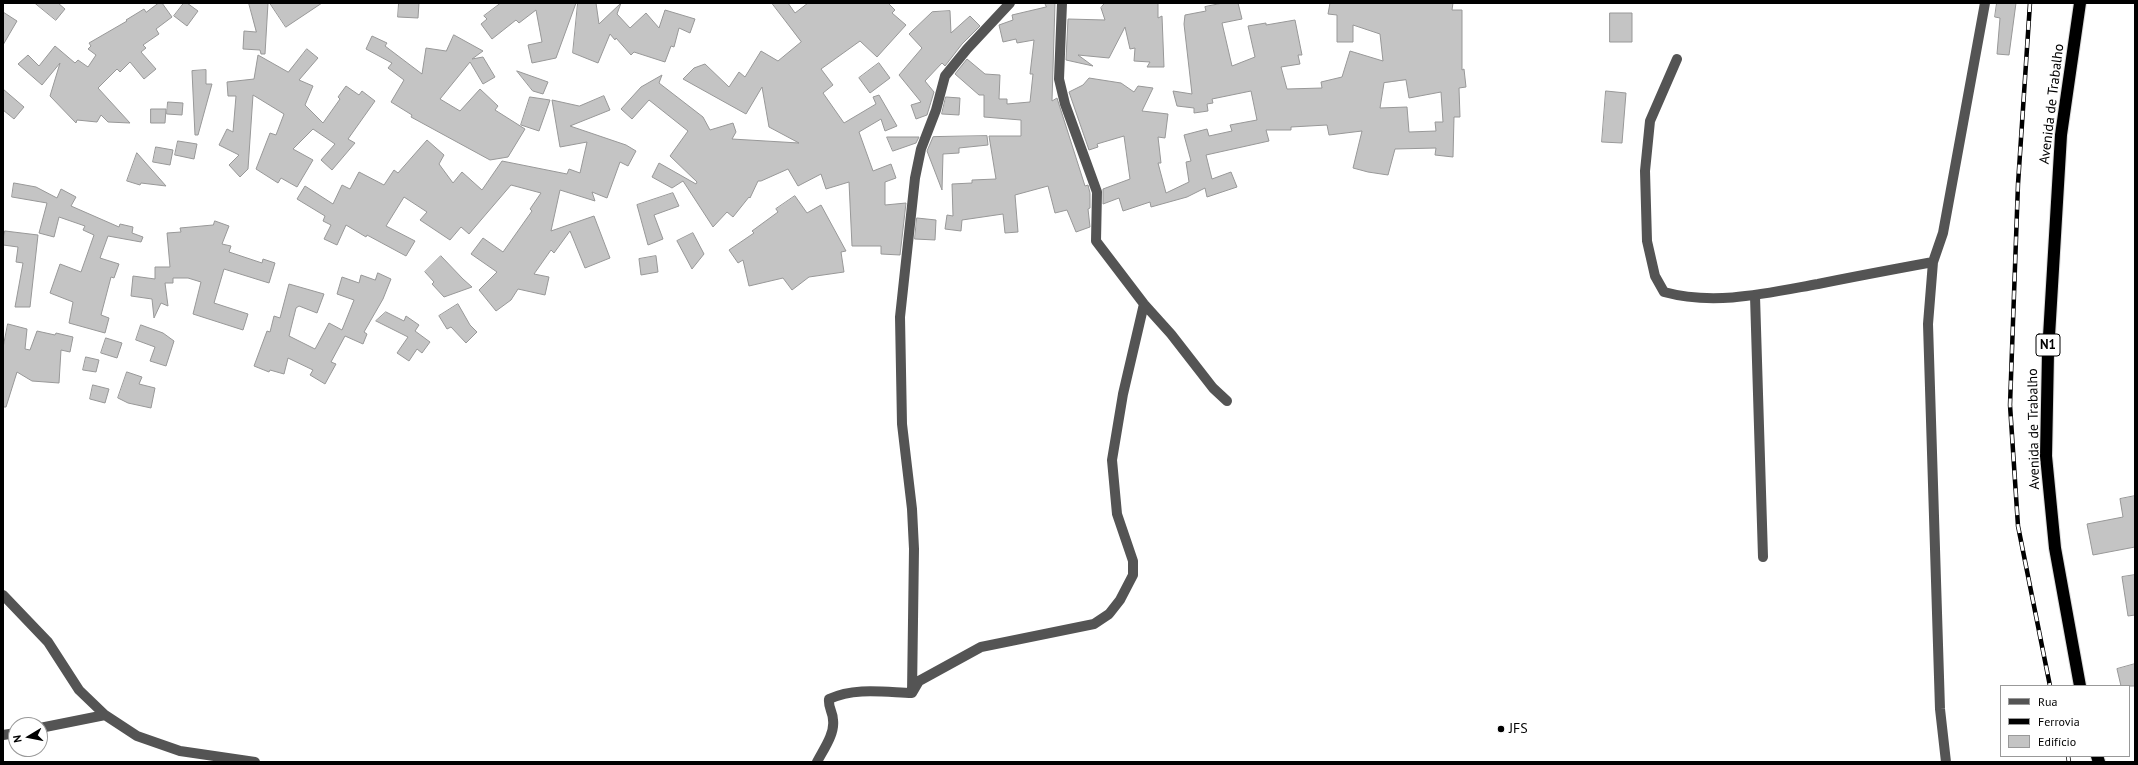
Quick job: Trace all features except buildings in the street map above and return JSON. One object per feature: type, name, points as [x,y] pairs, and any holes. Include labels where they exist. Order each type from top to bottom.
[{"type":"highway","name":"Avenida de Trabalho","points":[[2080,3],[2061,135],[2048,353],[2046,456],[2054,548],[2080,685]]},
{"type":"street","points":[[912,693],[914,549],[912,509],[902,424],[900,317],[916,178],[921,149],[936,110],[945,76],[967,48],[1010,3]]},
{"type":"street","points":[[1062,3],[1059,79],[1065,104],[1097,192],[1096,240],[1144,304],[1171,334],[1213,388],[1227,401]]},
{"type":"street","points":[[1946,762],[1940,709],[1928,324],[1933,262],[1943,233],[1985,3]]},
{"type":"street","points":[[1677,59],[1650,121],[1645,171],[1647,241],[1655,276],[1664,292],[1682,297],[1706,299],[1756,296],[1933,262]]},
{"type":"street","points":[[1756,296],[1763,557]]},
{"type":"street","points":[[912,693],[918,681],[981,646],[1094,624],[1109,614],[1120,600],[1133,575],[1133,561],[1117,514],[1112,460],[1123,394],[1144,304]]},
{"type":"street","points":[[3,595],[48,642],[79,690],[105,715],[137,736],[180,751],[255,762]]},
{"type":"street","points":[[817,762],[831,735],[834,720],[828,707],[830,699],[842,693],[854,692],[912,693]]},
{"type":"street","points":[[48,726],[105,715]]},
{"type":"railway","points":[[2030,3],[2018,184],[2010,405],[2018,526],[2050,685]]},
{"type":"railway","points":[[2068,757],[2069,762]]},
{"type":"place","name":"JFS","points":[[1501,729]]}]
